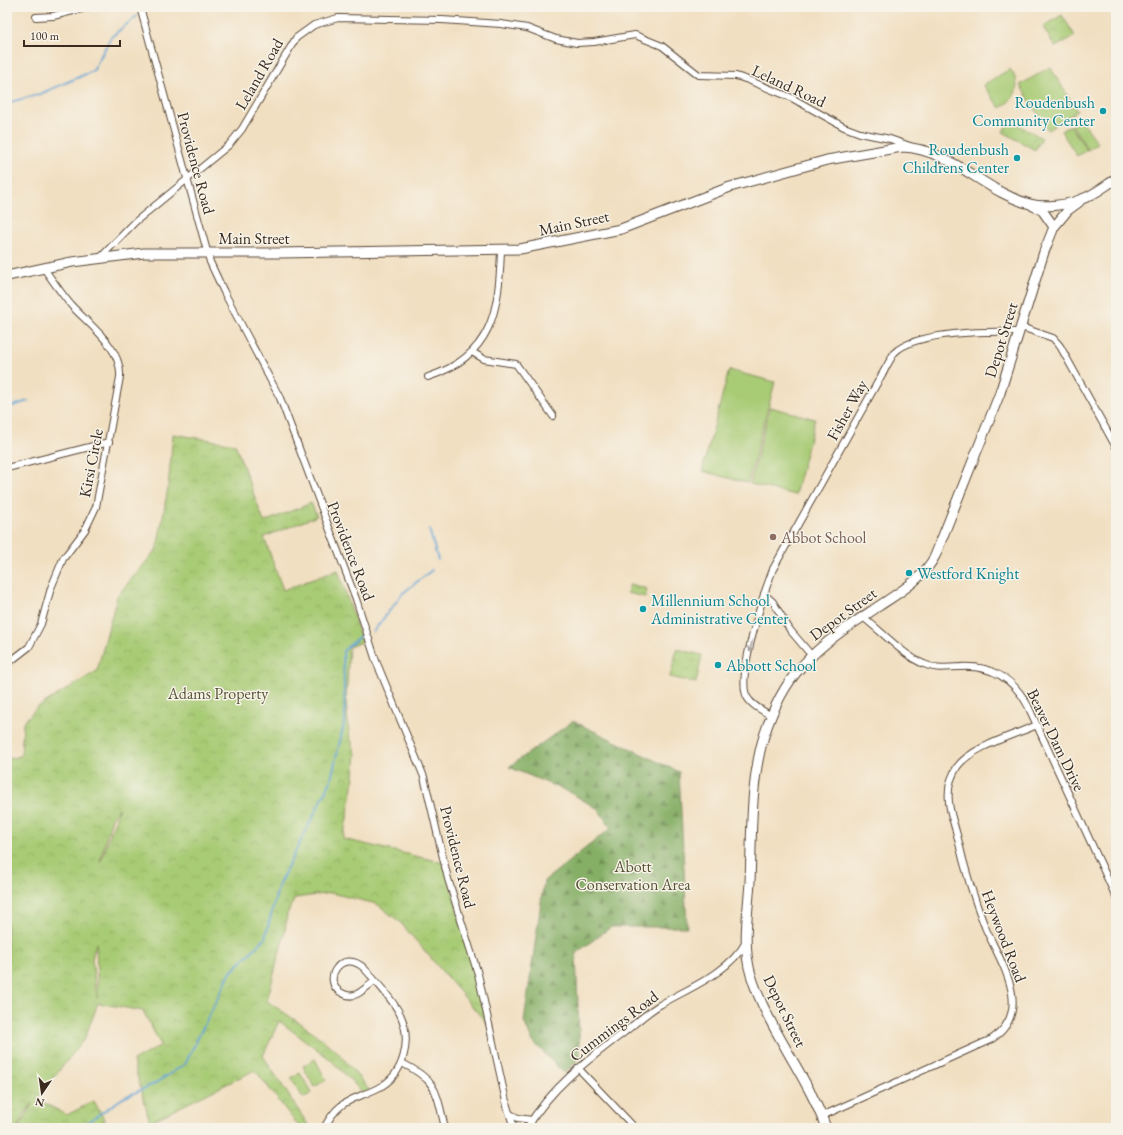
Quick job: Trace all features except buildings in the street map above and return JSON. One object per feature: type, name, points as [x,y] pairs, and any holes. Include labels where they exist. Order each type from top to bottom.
[{"type":"main road","name":"Main Street","points":[[7,276],[44,267],[144,253],[208,254],[501,250],[538,246],[621,229],[730,187],[827,160],[902,147],[914,147],[935,153],[1000,190],[1031,204],[1064,204],[1081,200],[1116,179]]},
{"type":"main road","name":"Depot Street","points":[[826,1128],[822,1116],[759,1000],[750,973],[746,942],[754,797],[761,748],[772,716],[786,687],[812,656],[863,617],[915,581],[935,556],[996,403],[1044,252],[1054,227],[1068,210],[1081,200]]},
{"type":"main road","points":[[1031,204],[1042,210],[1054,227]]},
{"type":"street","points":[[36,17],[54,16],[90,7]]},
{"type":"street","name":"Providence Road","points":[[140,7],[208,254],[224,292],[280,398],[356,599],[376,661],[424,777],[448,879],[478,974],[514,1128]]},
{"type":"street","name":"Leland Road","points":[[100,258],[135,222],[187,181],[229,145],[242,129],[296,38],[314,25],[347,17],[501,24],[527,28],[556,39],[577,43],[594,42],[635,35],[662,46],[699,75],[736,76],[748,80],[790,97],[844,127],[860,133],[890,139],[914,147]]},
{"type":"street","points":[[428,377],[450,368],[472,352],[490,328],[495,314],[500,282],[501,250]]},
{"type":"street","name":"Kirsi Circle","points":[[7,664],[29,648],[41,624],[51,588],[63,559],[85,530],[93,514],[101,486],[120,377],[120,366],[114,353],[95,328],[56,286],[44,267]]},
{"type":"street","name":"Fisher Way","points":[[772,716],[753,704],[747,698],[744,683],[745,668],[764,594],[773,569],[897,350],[911,342],[963,333],[1020,329],[1048,336],[1057,342],[1068,359],[1116,447]]},
{"type":"street","points":[[472,352],[484,360],[516,364],[553,416]]},
{"type":"street","points":[[7,468],[109,442]]},
{"type":"street","points":[[764,594],[773,602],[790,630],[812,656]]},
{"type":"street","name":"Beaver Dam Drive","points":[[863,617],[913,658],[924,664],[936,668],[977,668],[1002,676],[1021,694],[1037,725],[1116,898]]},
{"type":"street","name":"Heywood Road","points":[[822,1116],[992,1039],[1006,1026],[1012,1009],[1012,989],[971,888],[950,812],[949,790],[954,773],[967,758],[983,748],[1037,725]]},
{"type":"street","points":[[1109,881],[1116,878]]},
{"type":"street","name":"Cummings Road","points":[[527,1128],[555,1092],[578,1068],[604,1046],[656,1008],[708,979],[730,960],[746,942]]},
{"type":"street","points":[[324,1128],[340,1107],[351,1099],[386,1083],[393,1077],[402,1063],[405,1046],[402,1021],[396,1008],[375,981],[364,968],[354,961],[344,962],[339,965],[333,974],[334,985],[341,993],[346,995],[358,994],[375,981]]},
{"type":"street","points":[[402,1063],[430,1080],[435,1090],[445,1128]]},
{"type":"street","points":[[578,1068],[635,1128]]},
{"type":"street","points":[[510,1114],[518,1118],[532,1120]]},
{"type":"green space","points":[[1062,15],[1075,36],[1055,47],[1043,27]]},
{"type":"green space","points":[[1050,67],[1077,111],[1048,130],[1020,85]]},
{"type":"green space","points":[[1010,69],[1016,81],[1016,91],[1014,96],[1000,108],[983,85]]},
{"type":"green space","points":[[1081,119],[1098,143],[1088,150],[1072,125]]},
{"type":"green space","points":[[1009,120],[1042,138],[1035,150],[1003,132]]},
{"type":"green space","points":[[1070,125],[1087,150],[1077,156],[1061,131]]},
{"type":"green space","points":[[729,370],[775,382],[748,483],[702,471]]},
{"type":"green space","points":[[770,407],[815,419],[795,495],[750,484]]},
{"type":"green space","name":"Adams Property","points":[[173,434],[235,444],[264,522],[311,503],[317,516],[264,537],[283,590],[338,570],[362,642],[349,647],[346,701],[349,734],[356,754],[353,786],[343,839],[445,863],[489,1026],[400,922],[377,904],[331,893],[295,898],[287,914],[285,931],[267,1001],[310,1030],[338,1052],[370,1091],[363,1093],[330,1059],[279,1021],[263,1056],[310,1128],[300,1128],[255,1070],[150,1122],[133,1061],[161,1045],[143,1011],[98,1003],[85,1038],[37,1099],[67,1115],[94,1101],[109,1128],[18,1128],[33,1103],[24,1114],[17,1128],[7,1128],[7,759],[21,756],[23,723],[36,708],[97,671],[117,596],[157,549],[168,488]],"holes":[[[119,808],[101,861],[100,861],[112,818]],[[96,943],[98,998],[92,959]]]},
{"type":"green space","points":[[630,584],[647,589],[645,597],[627,593]]},
{"type":"green space","points":[[677,649],[702,655],[696,683],[670,677]]},
{"type":"green space","name":"Abott Conservation Area","points":[[573,721],[679,772],[687,927],[611,927],[576,953],[580,1058],[564,1073],[532,1041],[524,1021],[544,881],[611,828],[598,809],[569,792],[509,767]]},
{"type":"green space","points":[[315,1059],[326,1080],[314,1087],[303,1066]]},
{"type":"green space","points":[[300,1073],[312,1093],[303,1098],[291,1078]]},
{"type":"waterway","points":[[7,103],[40,94],[93,71],[111,37],[137,16]]},
{"type":"waterway","points":[[7,408],[28,401]]},
{"type":"waterway","points":[[429,529],[438,560]]},
{"type":"waterway","points":[[373,632],[403,593],[432,570]]},
{"type":"waterway","points":[[79,1128],[123,1098],[154,1084],[185,1064],[230,973],[265,938],[279,884],[330,783],[345,720],[343,651],[362,634]]},
{"type":"place","name":"Roudenbush Community Center","points":[[1103,111]]},
{"type":"place","name":"Roudenbush Childrens Center","points":[[1017,158]]},
{"type":"place","name":"Abbot School","points":[[773,537]]},
{"type":"place","name":"Westford Knight","points":[[909,573]]},
{"type":"place","name":"Millennium School Administrative Center","points":[[643,609]]},
{"type":"place","name":"Abbott School","points":[[718,665]]}]
